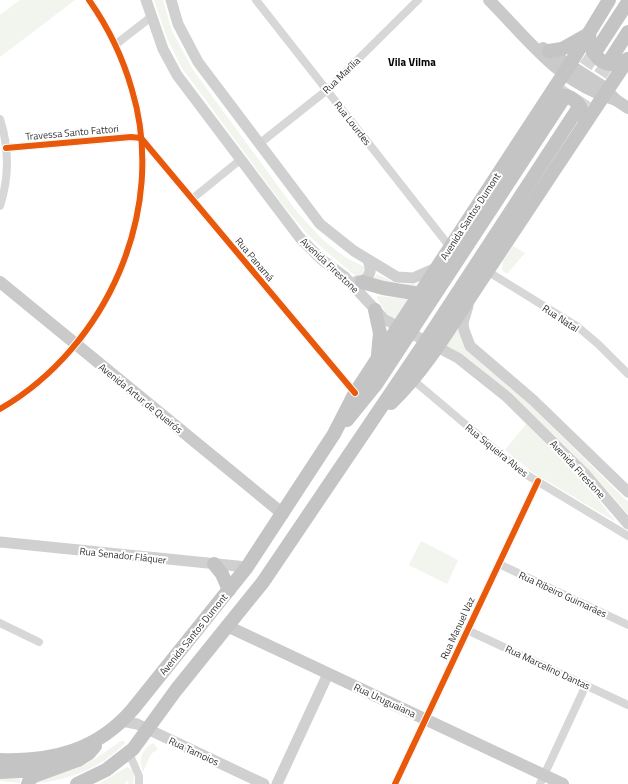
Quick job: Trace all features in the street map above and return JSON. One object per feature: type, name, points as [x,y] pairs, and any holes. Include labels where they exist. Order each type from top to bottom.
[{"type":"highway","name":"Avenida Santos Dumont","points":[[334,434],[364,401],[403,330],[419,294],[547,100],[610,0]]},
{"type":"highway","points":[[596,51],[628,2]]},
{"type":"highway","points":[[610,60],[628,32]]},
{"type":"highway","points":[[549,51],[562,49],[589,33],[592,52],[601,60],[612,64],[628,59]]},
{"type":"highway","points":[[78,784],[106,770],[130,753],[176,690],[272,570],[368,425],[473,293],[583,125],[608,96],[628,59]]},
{"type":"highway","points":[[547,100],[559,95],[571,97],[576,100],[582,112],[583,125]]},
{"type":"highway","name":"Avenida Santos Dumont","points":[[0,760],[33,760],[57,756],[80,748],[101,738],[122,721],[247,567],[334,434],[354,393],[378,356],[433,297],[562,100]]},
{"type":"highway","points":[[368,425],[413,380],[458,292],[577,110]]},
{"type":"highway","points":[[362,282],[382,288],[433,297],[458,292]]},
{"type":"highway","points":[[374,310],[380,333],[378,356]]},
{"type":"highway","points":[[282,514],[293,526],[295,535]]},
{"type":"highway","points":[[214,564],[222,574],[229,590]]},
{"type":"highway","points":[[247,567],[272,570]]},
{"type":"highway","points":[[205,620],[228,626]]},
{"type":"highway","points":[[28,784],[31,778],[84,756],[101,738]]},
{"type":"highway","points":[[0,772],[52,769]]},
{"type":"main road","name":"Avenida Firestone","points":[[146,0],[163,49],[177,75],[300,238],[321,259],[345,277],[374,310],[403,330],[468,365],[526,415],[586,475],[628,524]]},
{"type":"main road","points":[[172,0],[178,24],[198,62],[320,224],[339,240],[391,274],[403,278],[413,278],[436,268]]},
{"type":"main road","points":[[489,0],[534,48],[567,69]]},
{"type":"main road","points":[[528,40],[549,51],[567,69],[579,86],[608,96],[628,108]]},
{"type":"main road","points":[[345,277],[362,282],[371,271],[368,260]]},
{"type":"main road","name":"Avenida Artur de Queirós","points":[[0,282],[282,514]]},
{"type":"main road","name":"Avenida Firestone","points":[[473,293],[464,323],[465,336],[470,346],[533,400],[628,492]]},
{"type":"main road","name":"Rua Senador Fláquer","points":[[0,542],[247,567]]},
{"type":"main road","name":"Rua Uruguaiana","points":[[228,626],[425,719],[542,780],[563,784]]},
{"type":"main road","points":[[277,784],[328,674]]},
{"type":"main road","name":"Rua Tamoios","points":[[122,721],[137,724],[264,784]]},
{"type":"street","points":[[0,408],[19,396],[45,376],[76,344],[95,318],[108,296],[121,268],[131,240],[140,196],[140,138],[132,90],[115,45],[89,0]]},
{"type":"street","name":"Rua Lourdes","points":[[256,0],[450,247]]},
{"type":"street","name":"Rua Marília","points":[[259,144],[327,90],[418,0]]},
{"type":"street","points":[[115,45],[151,17]]},
{"type":"street","points":[[0,119],[6,148],[6,181],[0,206]]},
{"type":"street","name":"Travessa Santo Fattori","points":[[6,148],[140,138]]},
{"type":"street","name":"Rua Panamá","points":[[140,138],[354,393]]},
{"type":"street","points":[[192,199],[240,160]]},
{"type":"street","name":"Rua Natal","points":[[487,271],[578,327],[598,344],[628,374]]},
{"type":"street","name":"Rua Siqueira Alves","points":[[413,380],[522,472],[628,536]]},
{"type":"street","name":"Rua Manuel Vaz","points":[[394,784],[538,481]]},
{"type":"street","name":"Rua Ribeiro Guimarães","points":[[499,564],[628,625]]},
{"type":"street","points":[[0,623],[39,642]]},
{"type":"street","name":"Rua Marcelino Dantas","points":[[467,630],[586,684],[628,705]]},
{"type":"street","points":[[542,780],[586,684]]},
{"type":"street","points":[[130,753],[139,776],[139,784]]},
{"type":"shaded area","points":[[20,0],[75,0],[0,57],[0,15]]},
{"type":"shaded area","points":[[154,0],[163,0],[172,31],[193,70],[297,212],[323,240],[345,257],[366,268],[365,275],[357,276],[352,273],[327,252],[308,235],[283,205],[182,68],[167,38]]},
{"type":"shaded area","points":[[513,246],[525,253],[507,274],[502,270],[503,261]]},
{"type":"shaded area","points":[[377,274],[398,284],[415,284],[417,287],[376,281],[374,278]]},
{"type":"shaded area","points":[[378,296],[407,299],[408,301],[396,319],[386,313],[377,298]]},
{"type":"shaded area","points":[[458,327],[464,346],[528,403],[628,502],[628,514],[580,461],[529,411],[470,360],[446,346]]},
{"type":"shaded area","points":[[526,424],[585,483],[616,522],[532,472],[505,450]]},
{"type":"shaded area","points":[[421,541],[458,560],[447,584],[409,565]]},
{"type":"shaded area","points":[[121,741],[124,741],[125,743],[116,752],[95,766],[73,776],[48,782],[36,783],[44,778],[79,767]]},
{"type":"shaded area","points":[[153,743],[158,749],[151,754],[143,772],[141,759],[143,752]]},
{"type":"shaded area","points":[[127,767],[133,774],[133,784],[129,784],[127,780],[125,784],[99,784]]},
{"type":"shaded area","points":[[0,778],[20,779],[20,783],[0,781]]},
{"type":"tunnel","points":[[562,101],[596,51]]},
{"type":"tunnel","points":[[577,110],[610,60]]},
{"type":"cycle path","points":[[0,409],[38,382],[71,350],[98,312],[120,271],[134,227],[142,182],[141,136],[132,90],[114,43],[89,0]]},
{"type":"cycle path","points":[[6,148],[131,137],[141,138],[355,393]]},
{"type":"cycle path","points":[[395,784],[538,481]]},
{"type":"district","name":"Vila Vilma","points":[[412,62]]}]
